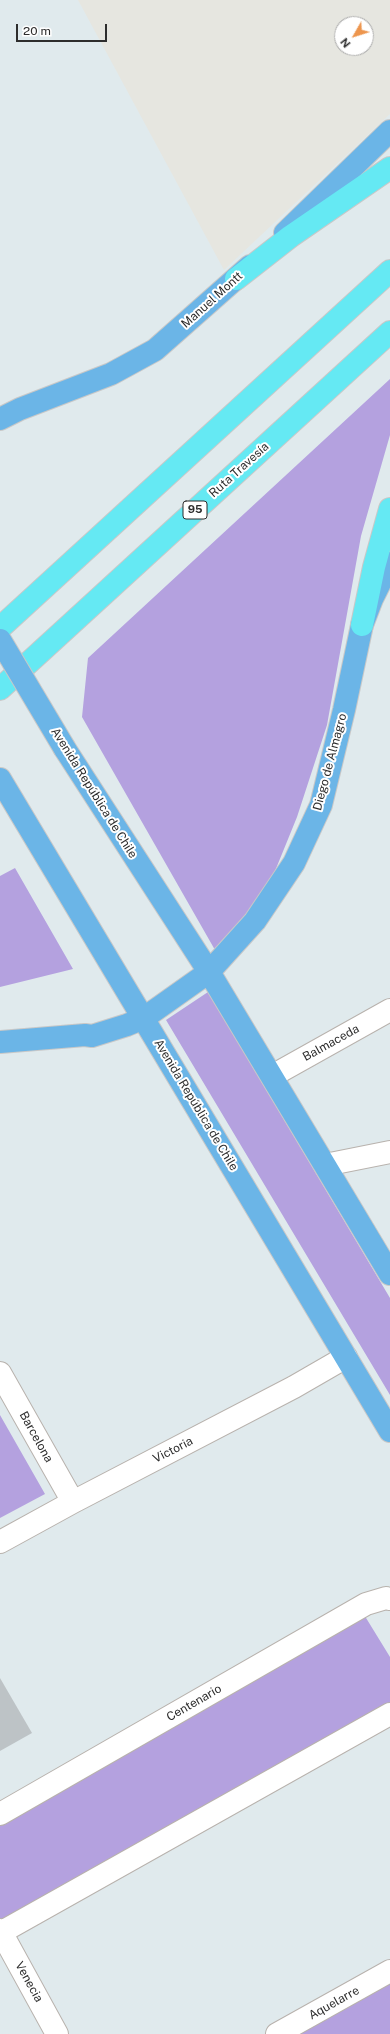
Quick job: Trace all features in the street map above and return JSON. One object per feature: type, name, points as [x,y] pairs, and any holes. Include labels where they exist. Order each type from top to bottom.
[{"type":"highway","points":[[236,279],[291,236],[390,168]]},
{"type":"highway","points":[[0,628],[390,271]]},
{"type":"highway","name":"Ruta Travesía","points":[[0,689],[390,332]]},
{"type":"highway","points":[[362,625],[374,567],[390,509]]},
{"type":"main road","name":"Manuel Montt","points":[[0,419],[20,409],[111,374],[155,350],[236,279],[390,131]]},
{"type":"main road","name":"Diego de Almagro","points":[[0,1042],[85,1035],[92,1036],[144,1018],[209,972],[255,921],[282,883],[305,842],[321,805],[362,625],[372,599],[390,562]]},
{"type":"main road","name":"Avenida República de Chile","points":[[0,640],[65,749],[209,972],[390,1274]]},
{"type":"main road","name":"Avenida República de Chile","points":[[4,786],[390,1431]]},
{"type":"street","name":"Balmaceda","points":[[272,1076],[390,1010]]},
{"type":"street","points":[[325,1165],[390,1152]]},
{"type":"street","name":"Victoria","points":[[0,1542],[73,1502],[294,1387],[346,1357]]},
{"type":"street","name":"Barcelona","points":[[3,1383],[73,1502]]},
{"type":"street","name":"Centenario","points":[[0,1814],[366,1604],[386,1598],[390,1600]]},
{"type":"street","points":[[0,1932],[390,1714]]},
{"type":"street","name":"Venecia","points":[[0,1932],[58,2034]]},
{"type":"street","name":"Aquelarre","points":[[278,2034],[390,1971]]},
{"type":"shaded area","points":[[78,0],[390,0],[390,114],[224,270]]},
{"type":"shaded area","points":[[390,379],[390,435],[361,536],[327,725],[297,817],[262,903],[215,950],[82,717],[88,658]]},
{"type":"shaded area","points":[[15,868],[73,969],[0,987],[0,876]]},
{"type":"shaded area","points":[[208,992],[390,1298],[390,1395],[166,1020]]},
{"type":"shaded area","points":[[0,1415],[45,1494],[0,1518]]},
{"type":"shaded area","points":[[363,1613],[390,1657],[390,1707],[0,1925],[0,1821]]},
{"type":"shaded area","points":[[390,1979],[390,2034],[293,2034]]},
{"type":"building","points":[[0,1678],[32,1733],[0,1751]]}]
